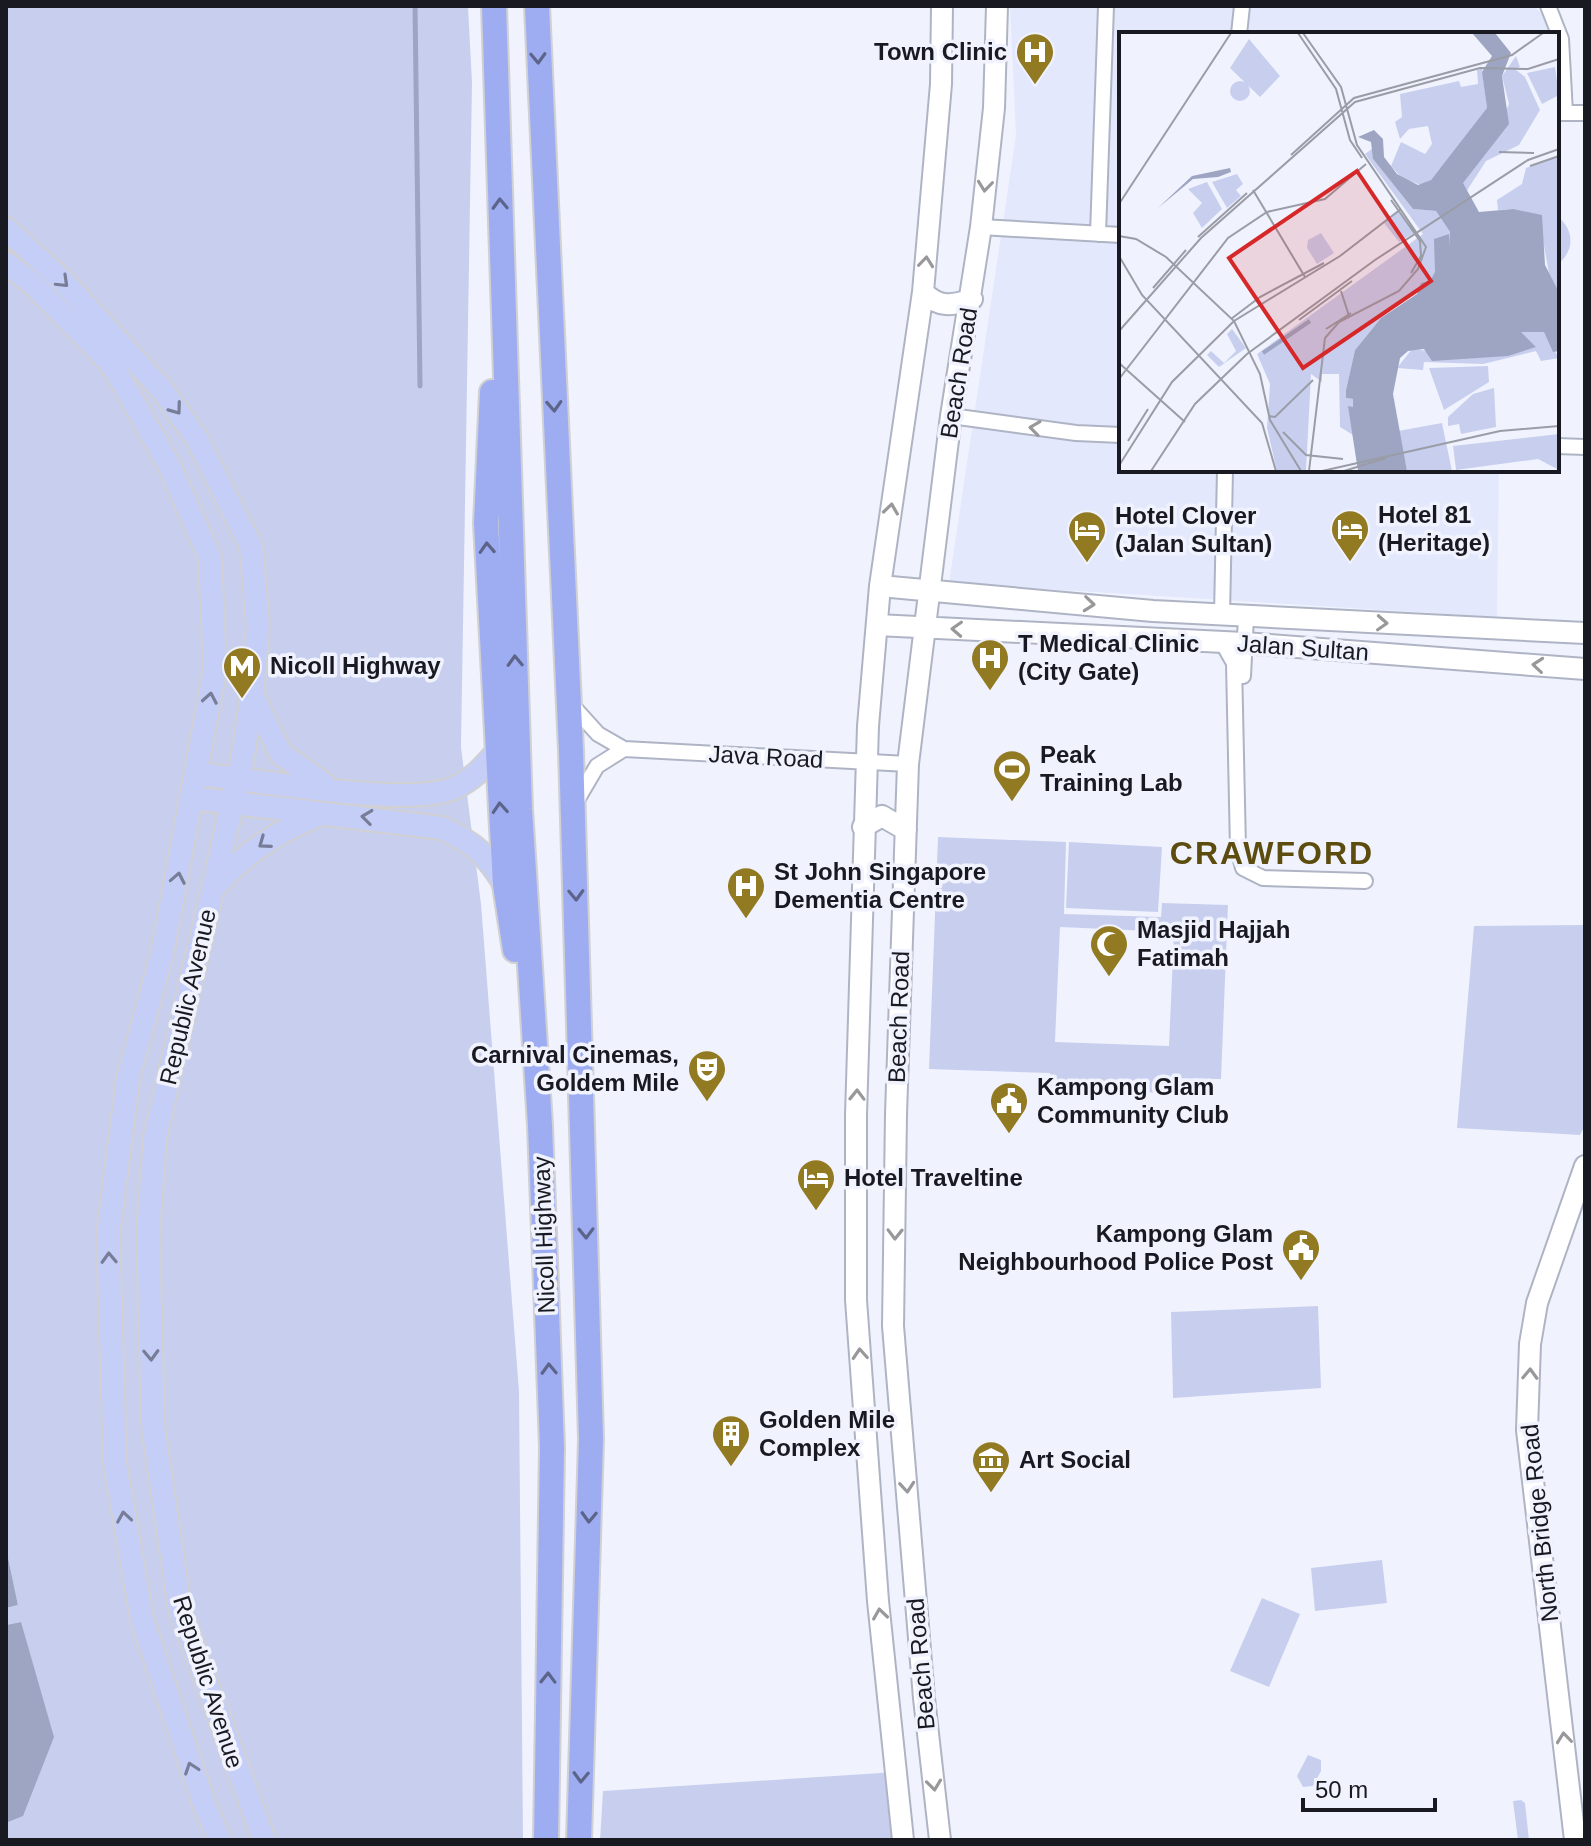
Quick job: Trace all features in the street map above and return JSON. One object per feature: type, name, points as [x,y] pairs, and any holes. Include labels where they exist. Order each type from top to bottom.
[{"type":"highway","name":"Nicoll Highway","points":[[494,6],[520,809],[540,1125],[552,1447],[546,1840]]},
{"type":"highway","name":"Nicoll Highway","points":[[537,6],[574,817],[591,1439],[579,1840]]},
{"type":"highway","points":[[502,282],[486,523],[505,885],[540,1125]]},
{"type":"main road","name":"Beach Road","points":[[903,1840],[878,1601],[856,1300],[863,827],[865,762],[880,586],[923,292],[941,84],[942,6]]},
{"type":"main road","name":"Beach Road","points":[[940,1840],[918,1641],[893,1326],[896,1114],[908,764],[951,416],[981,227],[994,108],[997,6]]},
{"type":"main road","name":"Republic Avenue","points":[[6,229],[127,348],[197,439],[251,546],[258,626],[252,694],[233,802],[155,1137],[148,1232],[153,1426],[180,1610],[264,1840]]},
{"type":"main road","name":"Republic Avenue","points":[[6,263],[35,286],[113,366],[163,453],[210,558],[215,669],[162,954],[128,1078],[108,1250],[115,1464],[142,1619],[204,1804],[220,1840]]},
{"type":"main road","points":[[923,292],[947,306],[972,299]]},
{"type":"main road","name":"Jalan Sultan","points":[[880,586],[1246,617],[1585,633]]},
{"type":"main road","name":"Jalan Sultan","points":[[877,625],[1244,643],[1585,669]]},
{"type":"main road","points":[[252,694],[281,754],[294,767],[333,789]]},
{"type":"main road","points":[[196,774],[333,789],[433,794],[474,776],[497,752]]},
{"type":"main road","points":[[192,798],[442,828],[470,840],[490,858],[505,885]]},
{"type":"main road","points":[[213,889],[236,863],[270,837],[326,812]]},
{"type":"main road","points":[[863,827],[882,816],[894,820],[906,830]]},
{"type":"main road","name":"North Bridge Road","points":[[1575,1840],[1527,1430],[1530,1344],[1537,1303],[1585,1166]]},
{"type":"street","points":[[1098,234],[1106,6]]},
{"type":"street","points":[[1239,32],[1242,6]]},
{"type":"street","points":[[1548,6],[1558,32]]},
{"type":"street","points":[[1559,34],[1561,113],[1585,113]]},
{"type":"street","points":[[981,227],[1119,235]]},
{"type":"street","points":[[951,416],[1076,433],[1119,435]]},
{"type":"street","points":[[1559,446],[1585,447]]},
{"type":"street","points":[[1222,615],[1225,472]]},
{"type":"street","points":[[1238,729],[1243,723],[1246,617]]},
{"type":"street","points":[[1222,642],[1234,663],[1238,729],[1238,849],[1243,868],[1263,878],[1365,881]]},
{"type":"street","points":[[569,702],[598,734],[624,749],[597,766],[578,797],[574,817]]},
{"type":"street","name":"Java Road","points":[[624,749],[908,764]]},
{"type":"shaded area","points":[[6,6],[468,6],[472,83],[461,747],[481,904],[519,1391],[523,1840],[6,1840],[21,1622],[6,1625],[6,1608],[18,1605],[6,1548]]},
{"type":"shaded area","points":[[1010,6],[1534,6],[1548,20],[1551,32],[1119,32],[1119,472],[1499,472],[1497,617],[949,583],[1016,135]]},
{"type":"shaded area","points":[[1559,218],[1570,234],[1570,247],[1559,263]]},
{"type":"shaded area","points":[[938,837],[1066,842],[1064,914],[1161,917],[1162,903],[1228,905],[1221,1079],[1166,1078],[1165,1093],[1050,1089],[1050,1073],[929,1069]],"holes":[[[1060,927],[1174,932],[1169,1046],[1055,1042]]]},
{"type":"shaded area","points":[[1069,842],[1162,847],[1158,912],[1066,908]]},
{"type":"shaded area","points":[[1585,925],[1585,1125],[1580,1135],[1457,1128],[1474,926]]},
{"type":"shaded area","points":[[1318,1306],[1321,1388],[1173,1398],[1171,1312]]},
{"type":"shaded area","points":[[6,1548],[18,1605],[6,1608]]},
{"type":"shaded area","points":[[1382,1560],[1387,1603],[1315,1611],[1311,1568]]},
{"type":"shaded area","points":[[1262,1598],[1300,1614],[1269,1687],[1230,1671]]},
{"type":"shaded area","points":[[21,1622],[54,1737],[23,1816],[8,1822],[6,1834],[6,1625]]},
{"type":"shaded area","points":[[1308,1755],[1321,1760],[1321,1771],[1313,1786],[1303,1787],[1297,1776]]},
{"type":"shaded area","points":[[896,1772],[903,1840],[600,1840],[603,1791]]},
{"type":"shaded area","points":[[1513,1801],[1525,1803],[1529,1840],[1518,1840]]},
{"type":"waterway","points":[[415,6],[420,386]]},
{"type":"place","name":"Town Clinic","points":[[1035,86]]},
{"type":"place","name":"Hotel 81 (Heritage)","points":[[1350,563]]},
{"type":"place","name":"Hotel Clover (Jalan Sultan)","points":[[1087,564]]},
{"type":"place","name":"T Medical Clinic (City Gate)","points":[[990,692]]},
{"type":"place","name":"Nicoll Highway","points":[[242,700]]},
{"type":"place","name":"Peak Training Lab","points":[[1012,803]]},
{"type":"place","name":"St John Singapore Dementia Centre","points":[[746,920]]},
{"type":"place","name":"Masjid Hajjah Fatimah","points":[[1109,978]]},
{"type":"place","name":"Carnival Cinemas, Goldem Mile","points":[[707,1103]]},
{"type":"place","name":"Kampong Glam Community Club","points":[[1009,1135]]},
{"type":"place","name":"Hotel Traveltine","points":[[816,1212]]},
{"type":"place","name":"Kampong Glam Neighbourhood Police Post","points":[[1301,1282]]},
{"type":"place","name":"Golden Mile Complex","points":[[731,1468]]},
{"type":"place","name":"Art Social","points":[[991,1494]]},
{"type":"district","name":"CRAWFORD","points":[[1272,853]]}]
